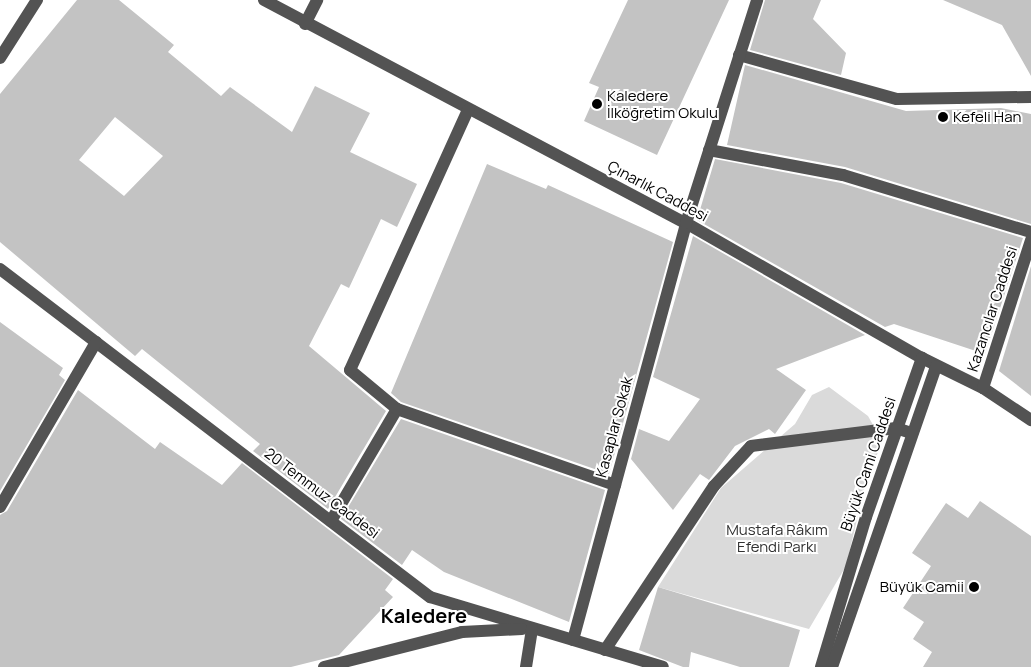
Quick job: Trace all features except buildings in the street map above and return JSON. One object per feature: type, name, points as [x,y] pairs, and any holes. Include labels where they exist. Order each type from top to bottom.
[{"type":"street","points":[[0,58],[37,0]]},
{"type":"street","name":"Çınarlık Caddesi","points":[[264,0],[305,24],[686,223],[936,366],[983,388],[1031,420]]},
{"type":"street","points":[[305,24],[317,0]]},
{"type":"street","name":"Kasaplar Sokak","points":[[574,640],[686,223],[757,0]]},
{"type":"street","points":[[739,55],[897,98],[1031,97]]},
{"type":"street","points":[[468,110],[350,370],[397,409],[615,485]]},
{"type":"street","points":[[709,150],[844,175],[1031,232]]},
{"type":"street","name":"Kazancılar Caddesi","points":[[983,388],[1031,240]]},
{"type":"street","name":"20 Temmuz Caddesi","points":[[0,269],[332,520],[430,597],[663,667]]},
{"type":"street","points":[[0,507],[96,342]]},
{"type":"street","name":"Büyük Cami Caddesi","points":[[821,667],[896,428],[922,358]]},
{"type":"street","name":"Büyük Cami Caddesi","points":[[832,667],[911,433],[936,366]]},
{"type":"street","points":[[332,520],[397,409]]},
{"type":"street","points":[[605,650],[714,486],[751,446],[896,428],[911,433]]},
{"type":"street","points":[[324,667],[462,632],[532,628],[526,667]]},
{"type":"green space","name":"Mustafa Râkım Efendi Parkı","points":[[829,387],[868,416],[882,441],[864,490],[846,566],[809,629],[658,587],[721,488],[795,424],[812,395]]},
{"type":"place","name":"Kaledere İlköğretim Okulu","points":[[597,104]]},
{"type":"place","name":"Kefeli Han","points":[[943,117]]},
{"type":"place","name":"Büyük Camii","points":[[974,587]]},
{"type":"district","name":"Kaledere","points":[[424,615]]}]
